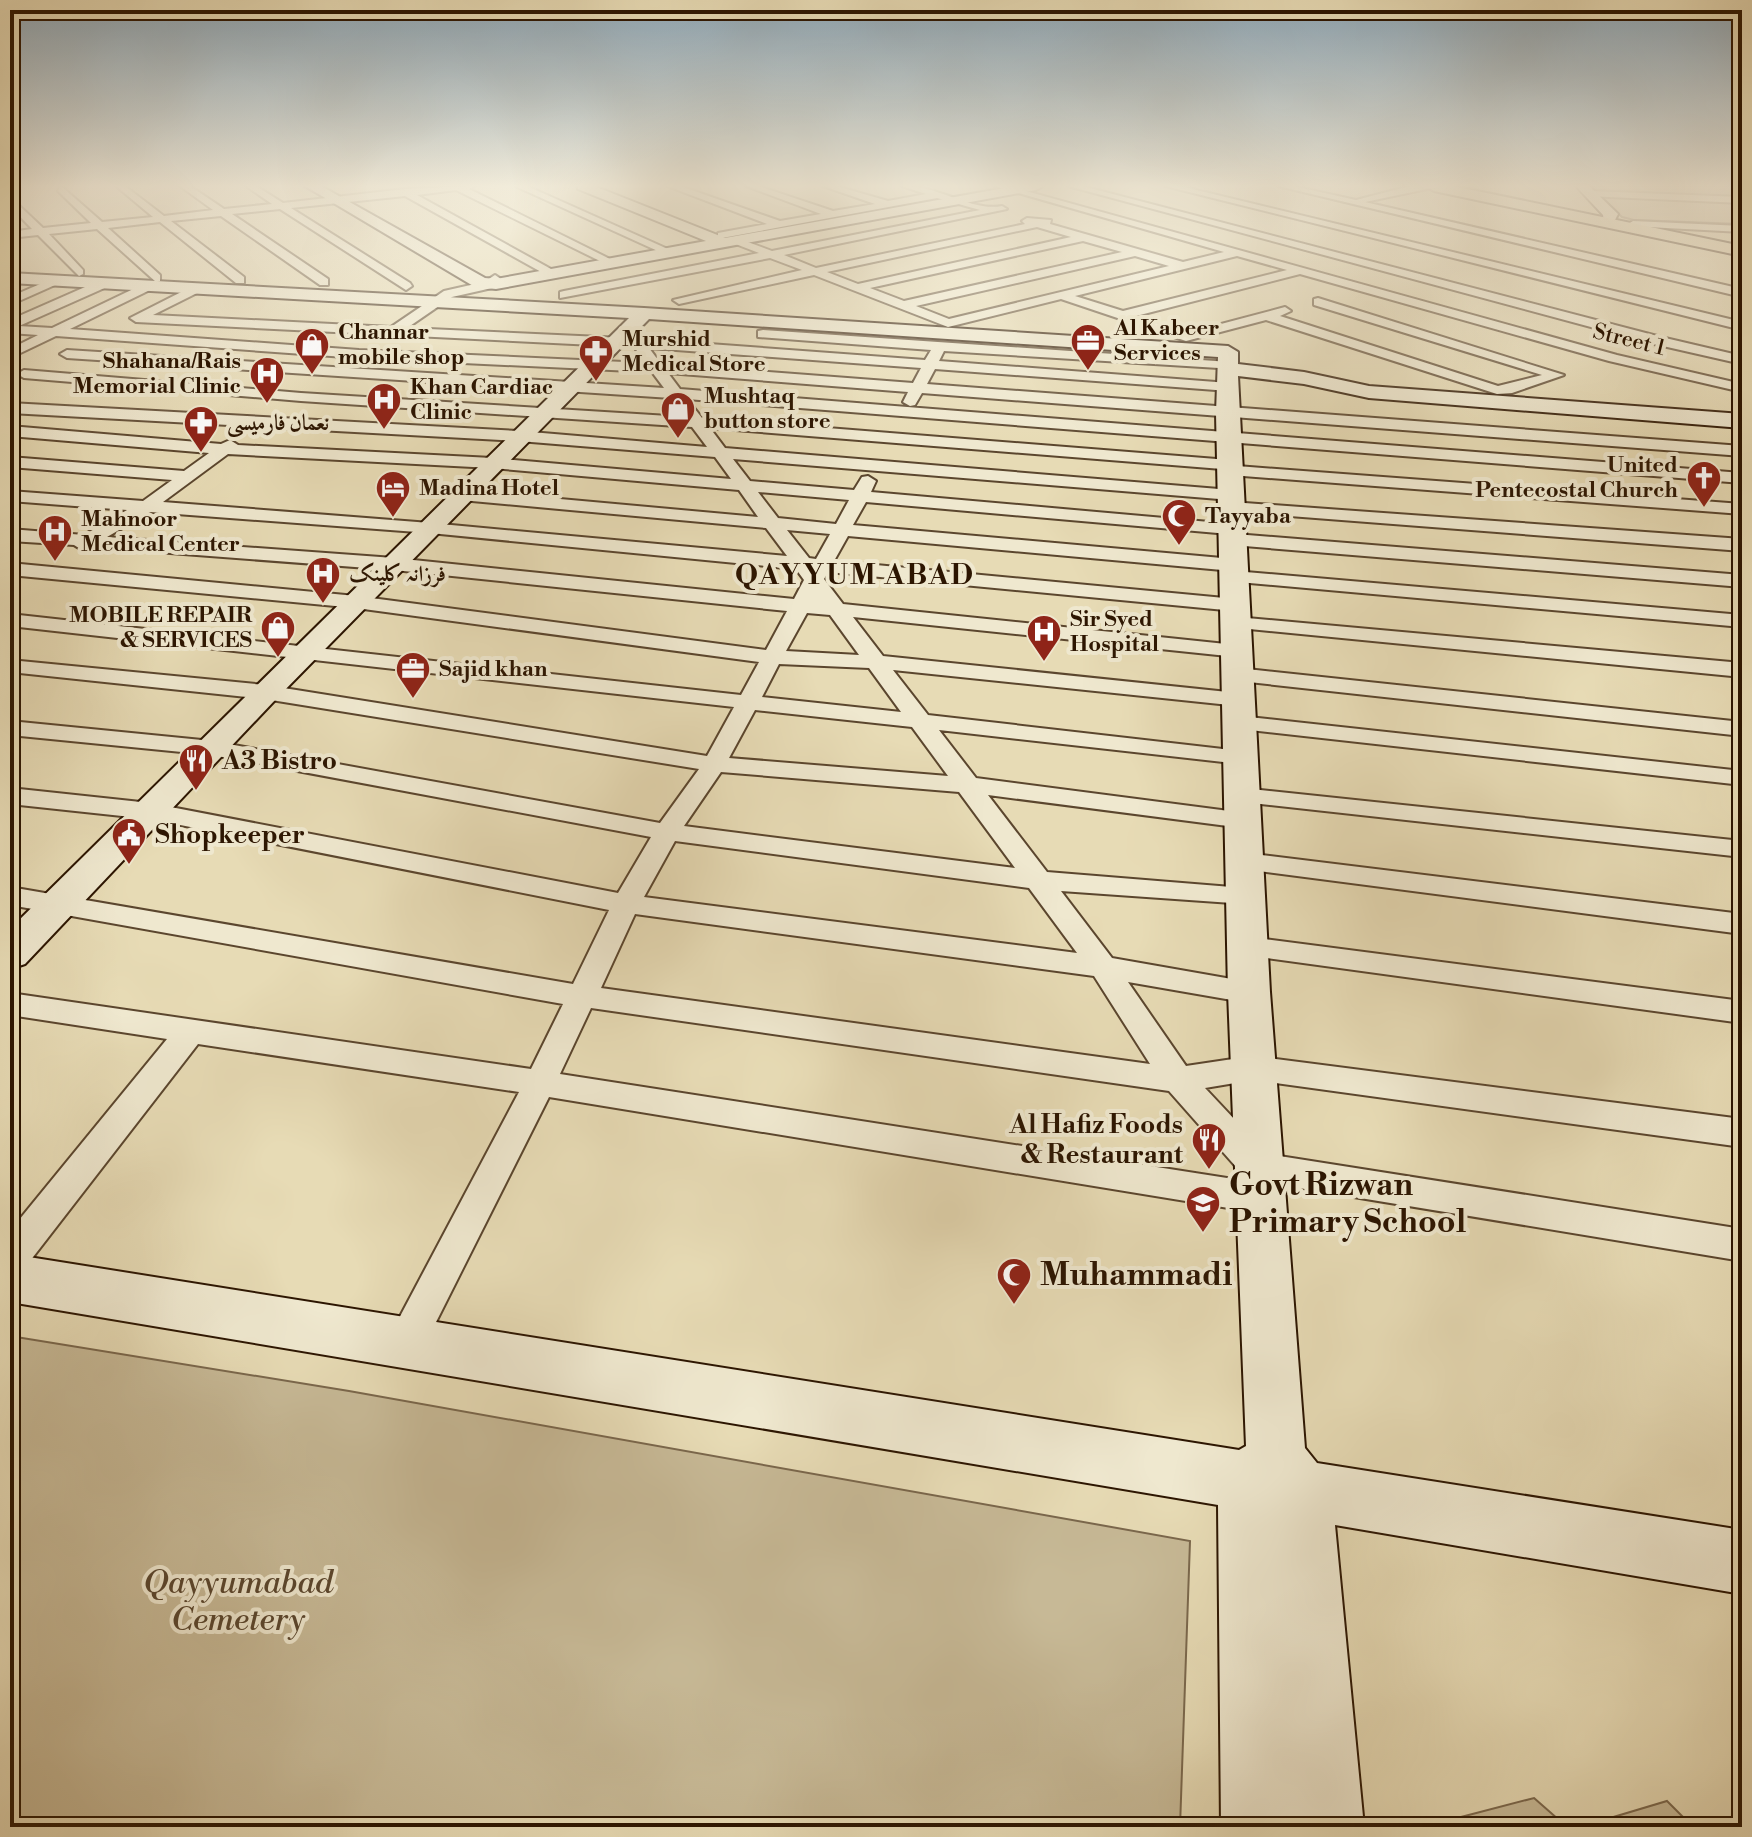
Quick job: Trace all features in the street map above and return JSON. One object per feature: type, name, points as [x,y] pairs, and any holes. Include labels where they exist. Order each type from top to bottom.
[{"type":"street","points":[[143,272],[153,282]]},
{"type":"street","points":[[229,272],[240,280]]},
{"type":"street","points":[[309,272],[324,282]]},
{"type":"street","points":[[384,272],[406,286]]},
{"type":"street","points":[[471,272],[489,282],[546,272]]},
{"type":"street","points":[[441,310],[448,294],[543,272]]},
{"type":"street","points":[[564,295],[685,272]]},
{"type":"street","points":[[679,300],[810,272],[859,287],[944,323],[957,323],[1164,272]]},
{"type":"street","points":[[810,272],[865,296],[893,303],[1041,272]]},
{"type":"street","points":[[859,287],[927,272]]},
{"type":"street","points":[[1120,316],[1295,272]]},
{"type":"street","name":"Street 1","points":[[1308,272],[1614,358],[1742,388]]},
{"type":"street","points":[[1398,272],[1742,360]]},
{"type":"street","points":[[1518,272],[1742,326]]},
{"type":"street","points":[[1651,272],[1742,293]]},
{"type":"street","points":[[10,278],[153,282],[197,296],[441,310],[630,331],[923,378],[1233,543],[1742,778]]},
{"type":"street","points":[[10,301],[58,281]]},
{"type":"street","points":[[10,354],[153,282]]},
{"type":"street","points":[[10,327],[105,283]]},
{"type":"street","points":[[1064,296],[1186,337],[1367,288]]},
{"type":"street","points":[[17,378],[167,303],[197,296]]},
{"type":"street","points":[[1318,302],[1571,370]]},
{"type":"street","points":[[1645,337],[1742,302]]},
{"type":"street","points":[[385,315],[416,316],[441,310]]},
{"type":"street","points":[[1659,341],[1742,311]]},
{"type":"street","points":[[10,588],[147,506],[223,449],[267,422],[416,316]]},
{"type":"street","points":[[1267,316],[1497,390],[1507,390],[1614,358]]},
{"type":"street","points":[[136,318],[395,330],[630,331],[1228,352],[1249,992],[1275,1477],[1328,1827]]},
{"type":"street","points":[[492,319],[630,331],[923,378],[1233,543]]},
{"type":"street","points":[[10,327],[359,354],[579,376],[675,394],[923,378],[1233,543]]},
{"type":"street","points":[[630,331],[694,422],[772,523],[813,570],[837,609],[1103,967],[1178,1080],[1258,1182]]},
{"type":"street","points":[[10,954],[543,411],[630,331]]},
{"type":"street","points":[[67,354],[332,373],[579,376],[656,368],[923,378],[1233,543]]},
{"type":"street","points":[[17,378],[543,411],[890,440],[1233,543],[1742,729]]},
{"type":"street","points":[[406,1341],[540,1083],[626,904],[667,832],[714,764],[801,605],[813,570],[843,530],[923,378]]},
{"type":"street","points":[[1233,543],[1304,378],[1347,389],[1396,395],[1742,421]]},
{"type":"street","points":[[1396,395],[1404,426]]},
{"type":"street","points":[[10,408],[519,436],[876,466],[1233,543],[1742,670]]},
{"type":"street","points":[[1679,416],[1703,448],[1733,478],[1742,500]]},
{"type":"street","points":[[10,620],[921,721],[1233,543],[1404,426],[1742,451]]},
{"type":"street","points":[[10,431],[223,449],[492,463],[860,495],[1233,543],[1742,621]]},
{"type":"street","points":[[10,462],[186,476]]},
{"type":"street","points":[[10,535],[394,564],[837,609],[1233,543],[1733,478]]},
{"type":"street","points":[[461,495],[843,530],[1233,543],[1742,545]]},
{"type":"street","points":[[10,496],[430,528],[813,570],[1742,509]]},
{"type":"street","points":[[10,569],[356,602],[773,657],[877,662],[1233,543],[1742,581]]},
{"type":"street","points":[[10,666],[265,692],[714,764],[1742,849]]},
{"type":"street","points":[[10,728],[212,748],[667,832],[1037,880],[1246,878],[1742,924]]},
{"type":"street","points":[[10,796],[150,811],[626,904],[1103,967],[1249,992]]},
{"type":"street","points":[[10,896],[582,996],[1178,1080],[1253,1068],[1742,1133]]},
{"type":"street","points":[[1248,947],[1742,1012]]},
{"type":"street","points":[[10,1004],[540,1083],[1742,1245]]},
{"type":"street","points":[[10,1258],[191,1031]]},
{"type":"street","points":[[10,1278],[1275,1477],[1742,1562]]},
{"type":"street","points":[[1257,1827],[1275,1477]]},
{"type":"green space","name":"Qayyumabad Cemetery","points":[[10,1336],[349,1391],[1190,1541],[1180,1827],[10,1827]]},
{"type":"green space","points":[[1534,1798],[1567,1827],[1464,1827],[1461,1817]]},
{"type":"green space","points":[[1667,1801],[1693,1827],[1580,1827]]},
{"type":"place","name":"Al Kabeer Services","points":[[1088,372]]},
{"type":"place","name":"Channar mobile shop","points":[[312,376]]},
{"type":"place","name":"Murshid Medical Store","points":[[596,383]]},
{"type":"place","name":"Shahana/Rais Memorial Clinic","points":[[267,405]]},
{"type":"place","name":"Khan Cardiac Clinic","points":[[384,431]]},
{"type":"place","name":"Mushtaq button store","points":[[678,440]]},
{"type":"place","name":"نعمان فارمیسی","points":[[201,454]]},
{"type":"place","name":"United Pentecostal Church","points":[[1704,509]]},
{"type":"place","name":"Madina Hotel","points":[[393,519]]},
{"type":"place","name":"Tayyaba","points":[[1179,547]]},
{"type":"place","name":"Mahnoor Medical Center","points":[[55,563]]},
{"type":"place","name":"فرزانہ کلینک","points":[[323,605]]},
{"type":"place","name":"MOBILE REPAIR & SERVICES","points":[[278,659]]},
{"type":"place","name":"Sir Syed Hospital","points":[[1044,663]]},
{"type":"place","name":"Sajid khan","points":[[413,700]]},
{"type":"place","name":"A3 Bistro","points":[[196,792]]},
{"type":"place","name":"Shopkeeper","points":[[129,866]]},
{"type":"place","name":"Al Hafiz Foods & Restaurant","points":[[1209,1171]]},
{"type":"place","name":"Govt Rizwan Primary School","points":[[1203,1234]]},
{"type":"place","name":"Muhammadi","points":[[1014,1306]]},
{"type":"district","name":"QAYYUM ABAD","points":[[855,575]]}]
